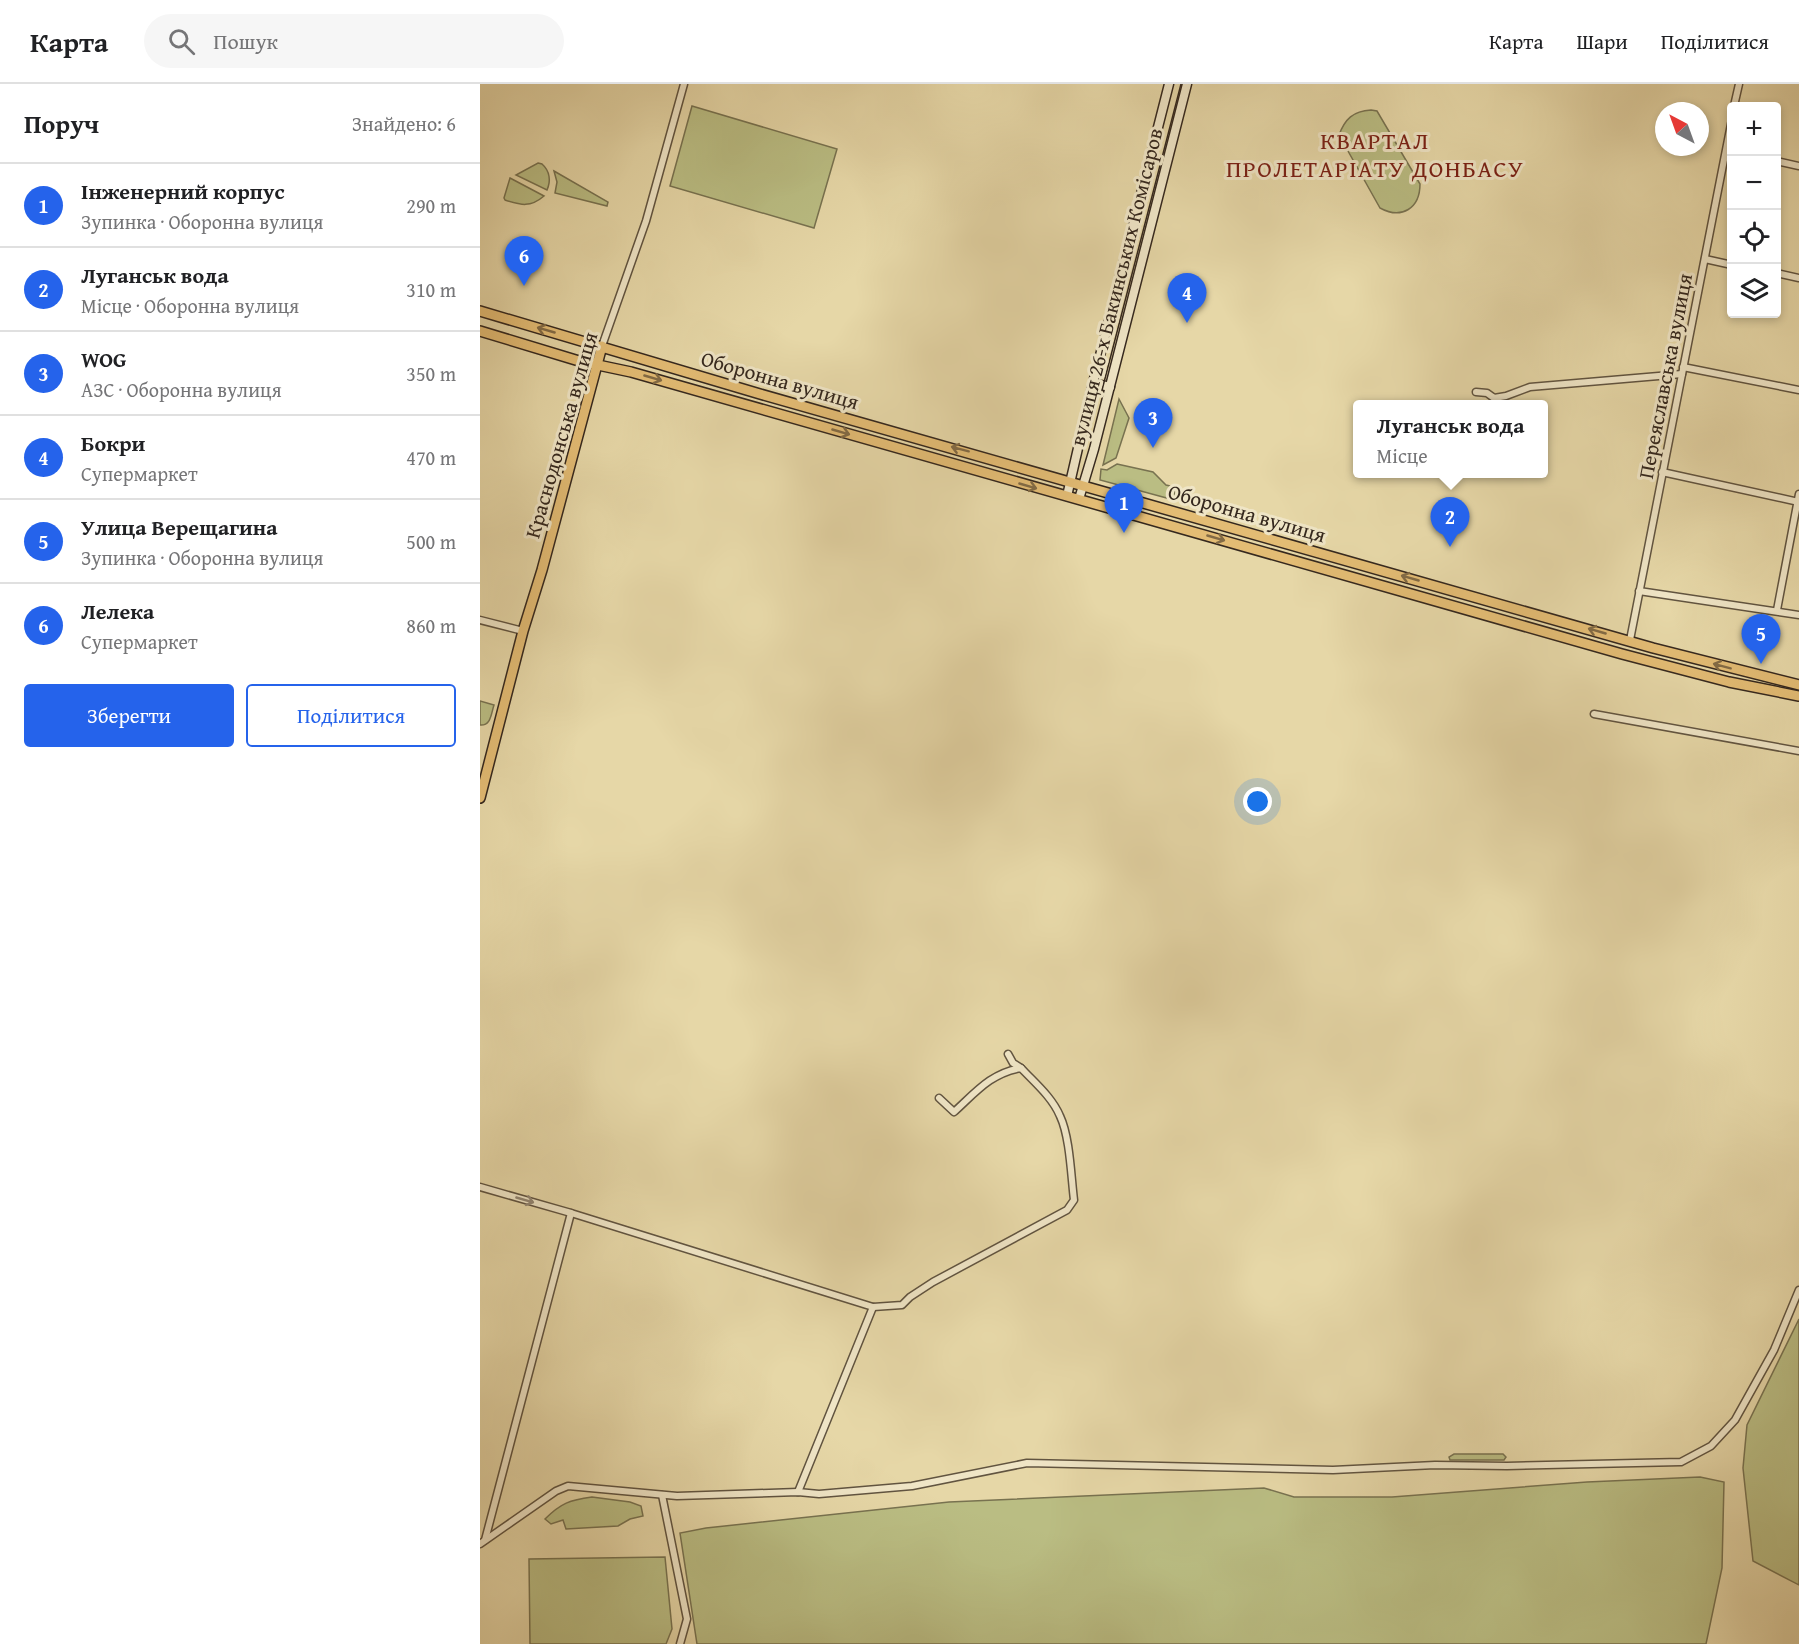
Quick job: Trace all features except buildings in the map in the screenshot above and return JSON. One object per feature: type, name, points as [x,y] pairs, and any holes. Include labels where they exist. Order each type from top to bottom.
[{"type":"main road","name":"Оборонна вулиця","points":[[480,311],[750,391],[1035,470],[1082,486],[1751,674],[1799,685]]},
{"type":"main road","name":"Оборонна вулиця","points":[[480,332],[1669,667],[1799,696]]},
{"type":"main road","name":"Краснодонська вулиця","points":[[480,798],[523,631],[542,570],[602,346]]},
{"type":"street","name":"Краснодонська вулиця","points":[[602,346],[646,221],[684,84]]},
{"type":"street","name":"вулиця 26-х Бакинських Комісаров","points":[[1067,496],[1093,382],[1169,84]]},
{"type":"street","name":"вулиця 26-х Бакинських Комісаров","points":[[1078,499],[1110,387],[1187,84]]},
{"type":"street","points":[[1735,102],[1739,84]]},
{"type":"street","name":"Переяславська вулиця","points":[[1630,640],[1682,371],[1727,156]]},
{"type":"street","points":[[1781,162],[1799,166]]},
{"type":"street","points":[[1705,260],[1727,264]]},
{"type":"street","points":[[1781,274],[1799,278]]},
{"type":"street","points":[[1476,392],[1487,393],[1494,398],[1530,387],[1682,371],[1799,390]]},
{"type":"street","points":[[1093,382],[1110,387]]},
{"type":"street","points":[[1662,472],[1799,499],[1777,610]]},
{"type":"street","points":[[1639,591],[1799,615]]},
{"type":"street","points":[[480,620],[523,631]]},
{"type":"street","points":[[1594,714],[1799,751]]},
{"type":"street","points":[[480,1187],[873,1307],[903,1305],[910,1297],[933,1282],[1067,1210],[1074,1200],[1065,1130],[1060,1115],[1048,1095],[1013,1063],[1008,1054]]},
{"type":"street","points":[[939,1098],[954,1112],[992,1078],[1005,1071],[1021,1068]]},
{"type":"street","points":[[483,1542],[571,1213]]},
{"type":"street","points":[[483,1542],[556,1491],[568,1486],[662,1495],[798,1492],[819,1494],[912,1486],[1027,1463],[1333,1470],[1435,1465],[1507,1466],[1681,1462],[1711,1446],[1736,1420],[1774,1350],[1799,1290]]},
{"type":"street","points":[[798,1492],[873,1307]]},
{"type":"street","points":[[662,1495],[687,1618],[680,1644]]},
{"type":"green space","points":[[692,106],[837,149],[814,228],[670,186]]},
{"type":"green space","points":[[1377,111],[1420,184],[1417,200],[1408,210],[1396,213],[1380,208],[1339,135],[1350,117],[1359,112]]},
{"type":"green space","points":[[538,163],[545,167],[548,173],[547,190],[516,175]]},
{"type":"green space","points":[[554,171],[608,202],[607,206],[555,193],[557,182]]},
{"type":"green space","points":[[510,178],[544,196],[530,204],[505,200]]},
{"type":"green space","points":[[1119,399],[1129,418],[1116,458],[1103,465]]},
{"type":"green space","points":[[1117,464],[1153,472],[1166,485],[1175,487],[1174,500],[1100,480],[1101,469],[1107,470]]},
{"type":"green space","points":[[480,701],[494,705],[490,719],[484,725],[480,725]]},
{"type":"green space","points":[[1799,1319],[1799,1585],[1753,1561],[1743,1468],[1747,1425]]},
{"type":"green space","points":[[1454,1454],[1503,1454],[1506,1457],[1504,1460],[1450,1460],[1449,1457]]},
{"type":"green space","points":[[1700,1477],[1724,1482],[1722,1568],[1706,1644],[697,1644],[680,1533],[706,1528],[949,1502],[1264,1488],[1294,1497],[1392,1497],[1587,1482]]},
{"type":"green space","points":[[592,1497],[630,1502],[641,1506],[643,1516],[630,1519],[618,1526],[566,1529],[563,1520],[551,1524],[545,1519],[566,1503]]},
{"type":"green space","points":[[665,1557],[672,1629],[666,1644],[530,1644],[529,1559]]},
{"type":"tram line","points":[[1101,394],[1181,84]]},
{"type":"place","name":"Лелека","points":[[524,286]]},
{"type":"place","name":"Бокри","points":[[1187,323]]},
{"type":"place","name":"WOG","points":[[1153,448]]},
{"type":"place","name":"Інженерний корпус","points":[[1124,533]]},
{"type":"place","name":"Луганськ вода","points":[[1450,547]]},
{"type":"place","name":"Улица Верещагина","points":[[1761,664]]},
{"type":"district","name":"КВАРТАЛ ПРОЛЕТАРІАТУ ДОНБАСУ","points":[[1375,154]]}]
